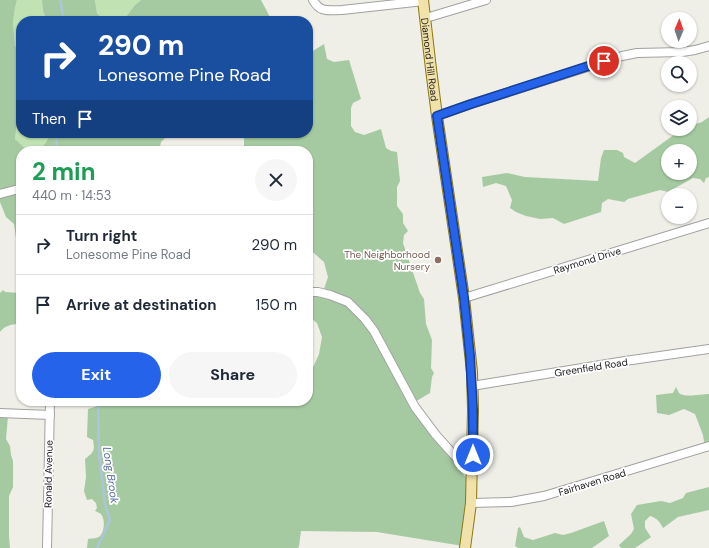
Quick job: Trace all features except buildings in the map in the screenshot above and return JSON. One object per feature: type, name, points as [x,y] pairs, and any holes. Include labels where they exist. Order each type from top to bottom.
[{"type":"main road","name":"Diamond Hill Road","points":[[424,1],[431,70],[464,298],[470,356],[473,418],[472,472],[471,503],[465,548]]},
{"type":"street","points":[[313,0],[316,6],[321,10],[365,8],[424,1]]},
{"type":"street","points":[[426,18],[486,0]]},
{"type":"street","points":[[437,116],[622,56],[637,53],[682,52],[709,46]]},
{"type":"street","points":[[0,194],[16,190]]},
{"type":"street","name":"Raymond Drive","points":[[464,298],[709,223]]},
{"type":"street","points":[[313,292],[330,295],[348,302],[365,319],[374,331],[415,407],[436,435],[472,472]]},
{"type":"street","name":"Greenfield Road","points":[[472,386],[709,349]]},
{"type":"street","name":"Ronald Avenue","points":[[47,548],[50,406]]},
{"type":"street","points":[[0,413],[50,415]]},
{"type":"street","name":"Fairhaven Road","points":[[471,503],[511,502],[544,496],[709,446]]},
{"type":"green space","points":[[0,0],[17,0],[13,22],[16,47],[15,139],[23,146],[16,146],[16,238],[14,224],[6,217],[0,202]]},
{"type":"green space","points":[[17,0],[42,0],[45,16],[16,16],[16,47],[13,22]]},
{"type":"green space","points":[[42,0],[95,0],[97,13],[100,16],[45,16]]},
{"type":"green space","points":[[95,0],[141,0],[134,6],[127,16],[100,16],[97,13]]},
{"type":"green space","points":[[141,0],[261,0],[269,16],[127,16],[134,6]]},
{"type":"green space","points":[[324,44],[327,59],[334,62],[349,60],[361,99],[353,103],[351,108],[351,126],[355,132],[364,135],[381,129],[386,148],[397,152],[400,181],[397,187],[397,206],[403,214],[403,223],[408,231],[404,235],[403,243],[420,293],[424,299],[426,324],[432,340],[431,368],[434,373],[430,393],[413,403],[435,440],[450,455],[468,481],[463,546],[377,532],[301,531],[298,548],[87,548],[88,539],[99,537],[102,534],[104,525],[101,514],[95,511],[97,508],[96,503],[92,499],[87,500],[84,491],[86,477],[85,459],[92,453],[94,447],[93,440],[87,437],[88,409],[98,406],[313,406],[313,368],[319,354],[322,337],[317,323],[313,320],[313,294],[322,295],[328,277],[324,262],[313,252],[313,146],[244,146],[244,138],[313,138],[313,51]]},
{"type":"green space","points":[[709,117],[709,177],[706,178],[704,183],[700,179],[697,179],[697,144],[661,144],[672,136],[697,136],[697,124]]},
{"type":"green space","points":[[16,131],[16,138],[49,138],[44,146],[23,146],[15,139]]},
{"type":"green space","points":[[48,138],[165,138],[161,142],[160,146],[44,146]]},
{"type":"green space","points":[[661,144],[661,180],[689,180],[675,188],[661,188],[661,190],[628,199],[624,202],[608,199],[602,203],[601,212],[564,224],[553,218],[540,219],[516,212],[510,208],[512,200],[506,186],[496,183],[483,187],[482,177],[507,173],[525,177],[598,181],[601,158],[604,150],[617,150],[623,153],[624,157],[635,163]]},
{"type":"green space","points":[[3,290],[5,292],[16,293],[16,324],[5,327],[0,332],[0,293]]},
{"type":"green space","points":[[676,387],[679,393],[685,395],[709,394],[709,449],[705,449],[703,435],[695,414],[684,409],[669,415],[657,413],[656,395],[673,393]]},
{"type":"green space","points":[[0,416],[8,416],[6,439],[10,446],[13,461],[13,487],[9,496],[10,548],[0,548]]},
{"type":"green space","points":[[709,487],[709,510],[678,517],[663,528],[658,520],[650,516],[645,521],[645,528],[651,537],[635,548],[621,548],[619,545],[631,534],[634,529],[631,514],[637,505],[661,501],[670,503],[683,498],[686,493]]},
{"type":"green space","points":[[604,521],[609,536],[592,548],[518,548],[515,546],[518,528],[520,527],[524,537],[533,540],[555,533],[563,535],[571,533]]},
{"type":"waterway","name":"Long Brook","points":[[60,0],[63,16]]},
{"type":"waterway","name":"Long Brook","points":[[56,146],[57,138]]},
{"type":"waterway","name":"Long Brook","points":[[97,548],[110,520],[105,504],[99,453],[98,406]]},
{"type":"place","name":"The Neighborhood Nursery","points":[[438,260]]},
{"type":"route","points":[[473,455],[472,372],[464,298],[437,116],[604,61]]}]
